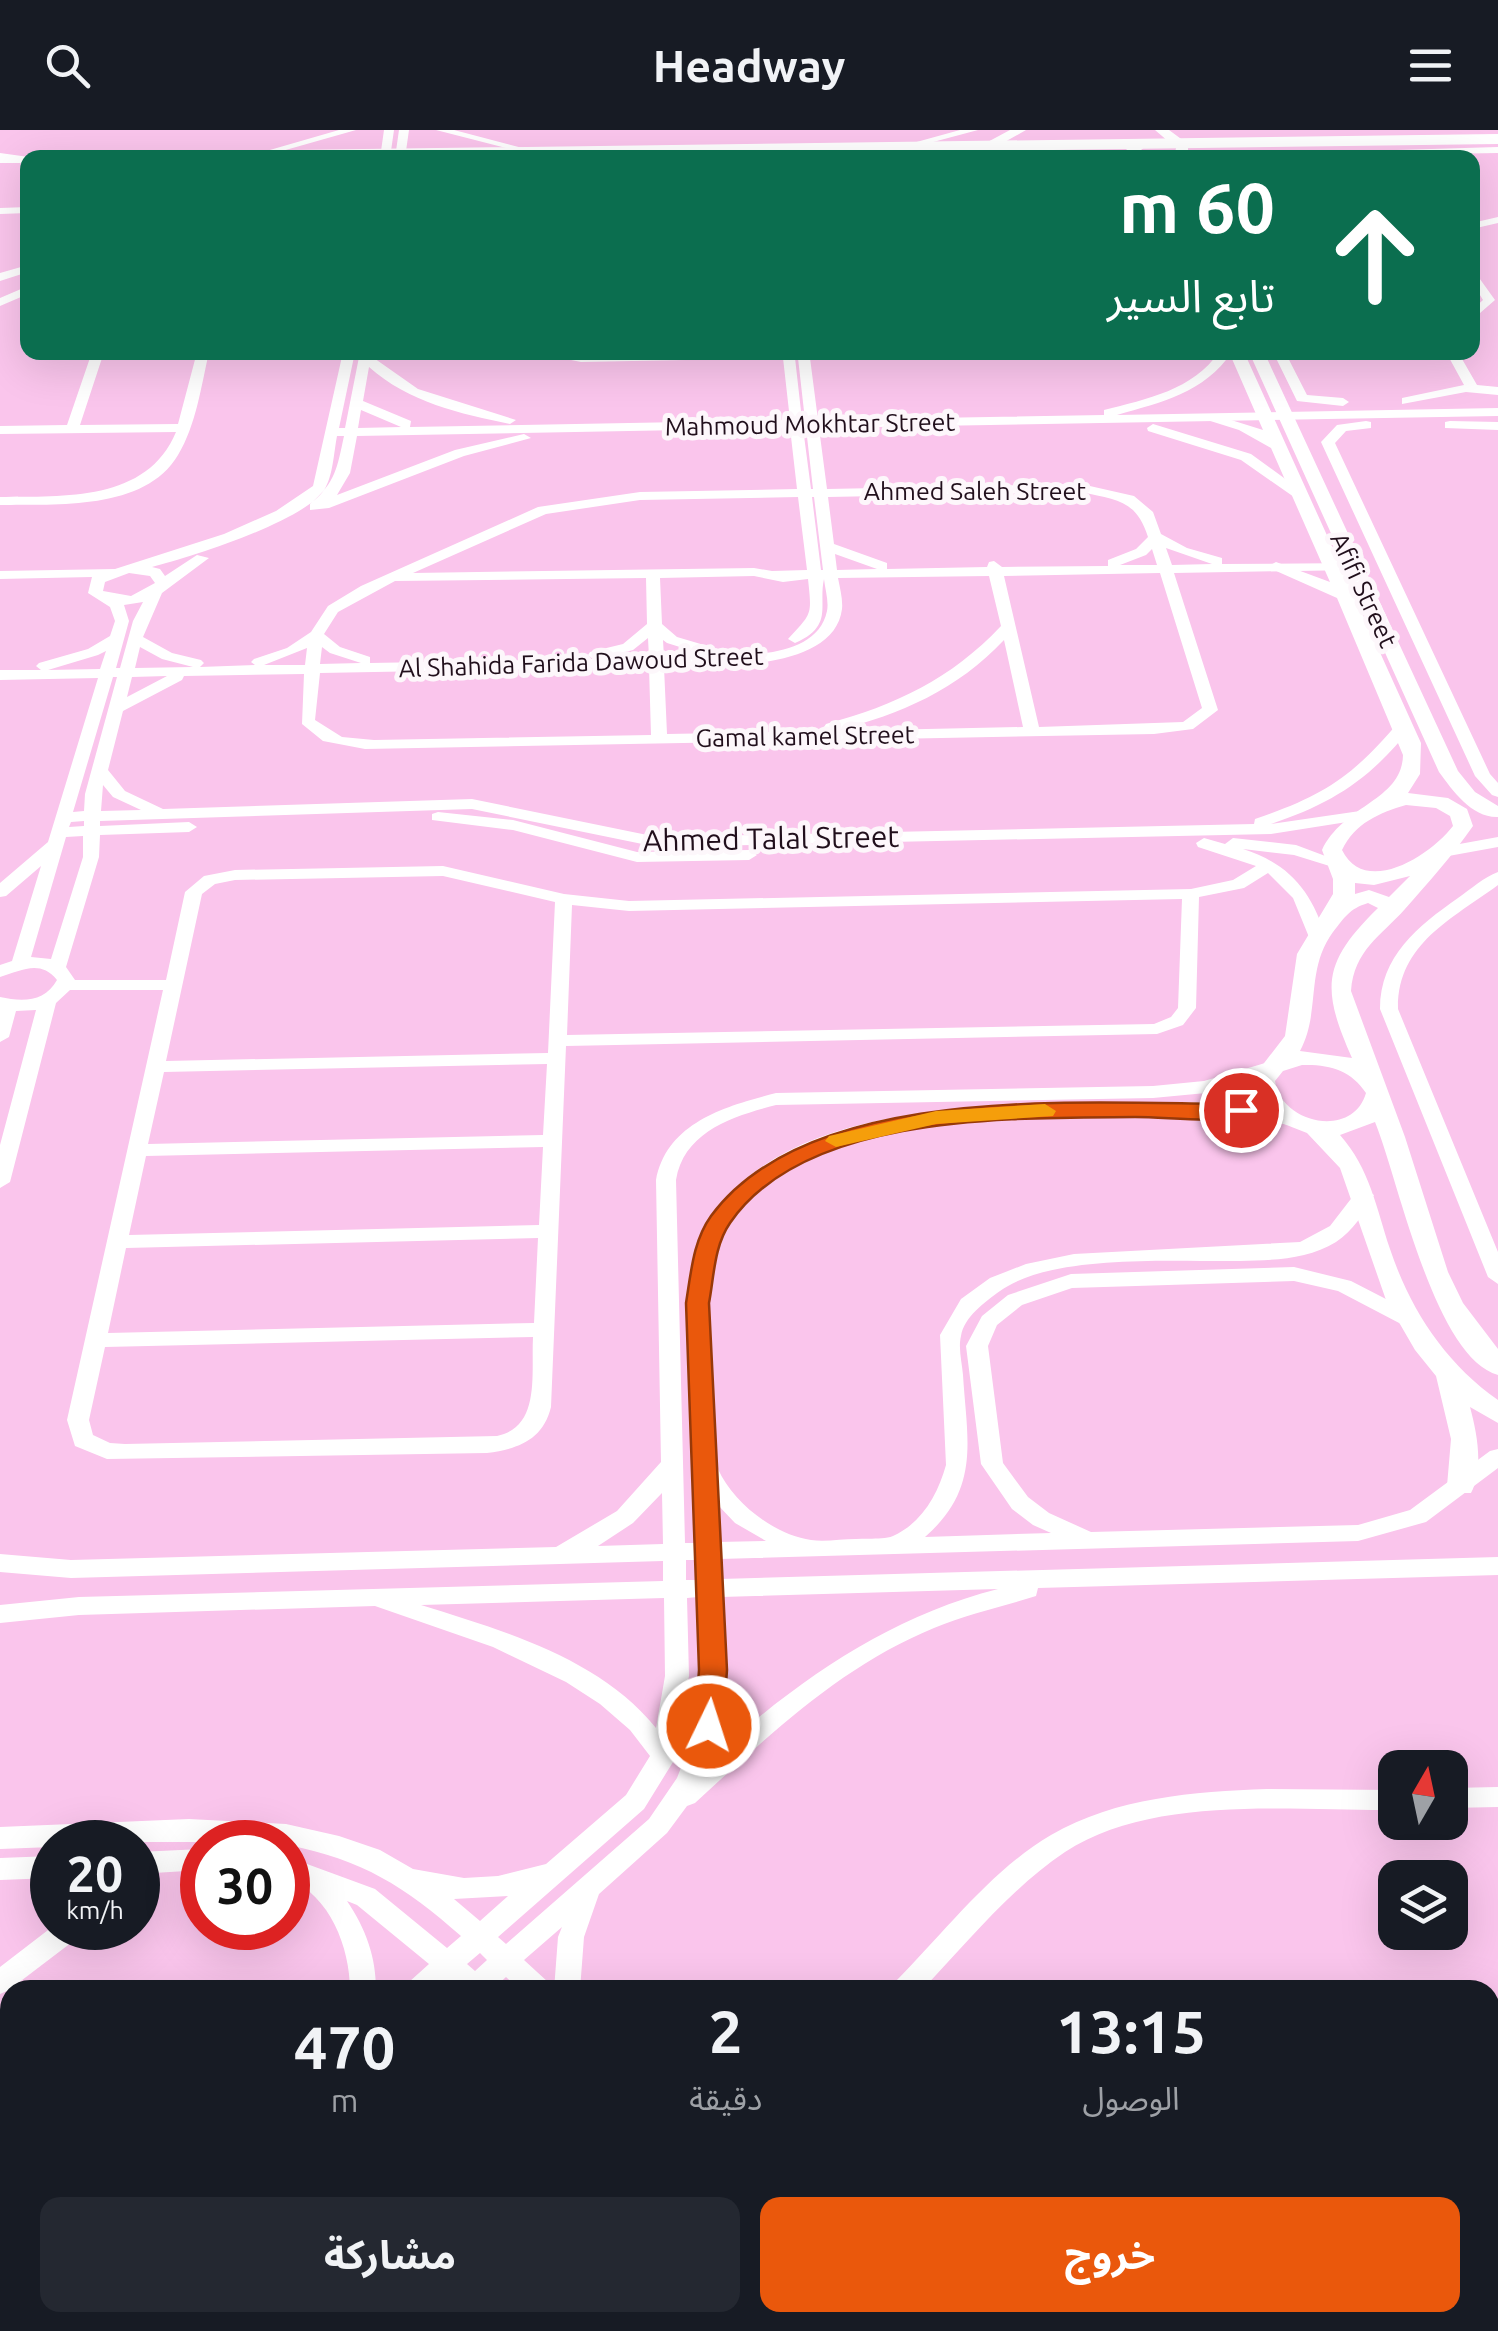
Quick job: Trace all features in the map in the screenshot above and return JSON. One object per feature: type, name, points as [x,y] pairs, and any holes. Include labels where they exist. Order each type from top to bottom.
[{"type":"main road","points":[[394,145],[428,150]]},
{"type":"main road","points":[[1321,150],[1498,145]]},
{"type":"main road","points":[[828,150],[906,146],[1077,150]]},
{"type":"main road","points":[[902,150],[990,148]]},
{"type":"street","points":[[276,150],[352,130]]},
{"type":"street","points":[[441,130],[515,150]]},
{"type":"street","points":[[906,146],[974,130]]},
{"type":"street","points":[[990,148],[1020,130]]},
{"type":"street","points":[[1414,150],[1498,145]]},
{"type":"street","points":[[990,148],[1001,150]]},
{"type":"street","points":[[1480,282],[1489,295],[1487,305],[1480,311]]},
{"type":"street","points":[[72,429],[95,360]]},
{"type":"street","points":[[0,501],[75,498],[136,483],[170,457],[201,360]]},
{"type":"street","points":[[20,964],[116,638],[121,610],[99,595],[94,584],[120,570],[178,556],[302,502],[324,481],[348,360]]},
{"type":"street","points":[[313,508],[340,482],[364,360]]},
{"type":"street","points":[[370,360],[392,380],[433,400],[517,422]]},
{"type":"street","points":[[756,360],[798,373],[825,360]]},
{"type":"street","points":[[797,360],[826,598]]},
{"type":"street","points":[[1108,416],[1183,390],[1212,372],[1220,360]]},
{"type":"street","name":"Afifi Street","points":[[1240,360],[1249,381],[1274,413],[1352,562],[1455,801]]},
{"type":"street","name":"Afifi Street","points":[[1258,360],[1274,413],[1276,445],[1299,494],[1305,541],[1329,562],[1415,757],[1414,772],[1393,797],[1367,812]]},
{"type":"street","points":[[1283,360],[1298,394],[1316,402],[1422,400],[1472,388],[1498,394]]},
{"type":"street","points":[[1456,360],[1472,388]]},
{"type":"street","points":[[1206,415],[1228,402],[1249,381]]},
{"type":"street","points":[[1459,410],[1472,388]]},
{"type":"street","points":[[746,422],[801,398],[857,420]]},
{"type":"street","points":[[356,403],[405,427]]},
{"type":"street","name":"Mahmoud Mokhtar Street","points":[[405,427],[517,422],[1459,410],[1496,419]]},
{"type":"street","points":[[1206,415],[1244,426],[1276,445]]},
{"type":"street","points":[[1108,416],[1223,447],[1266,468],[1299,494]]},
{"type":"street","points":[[1461,1486],[1465,1461],[1462,1416],[1446,1372],[1408,1319],[1380,1255],[1364,1195],[1344,1151],[1264,1096],[1263,1080],[1302,1028],[1303,968],[1317,938],[1340,905],[1345,879],[1337,864],[1334,844],[1367,812],[1417,798],[1496,806],[1328,442],[1334,432],[1354,426],[1496,419]]},
{"type":"street","points":[[807,445],[857,420]]},
{"type":"street","points":[[746,422],[807,445]]},
{"type":"street","name":"Mahmoud Mokhtar Street","points":[[335,428],[593,428],[746,422]]},
{"type":"street","points":[[347,453],[405,427]]},
{"type":"street","points":[[0,430],[181,428]]},
{"type":"street","points":[[0,584],[68,584],[99,595],[135,600],[159,589],[192,562],[313,508],[460,453],[593,428]]},
{"type":"street","points":[[754,494],[810,473],[868,492]]},
{"type":"street","name":"Ahmed Saleh Street","points":[[316,635],[333,608],[391,578],[522,518],[590,500],[1094,489],[1138,504],[1148,515],[1165,566]]},
{"type":"street","points":[[754,494],[816,513],[868,492]]},
{"type":"street","points":[[820,546],[890,570],[1042,571],[1115,566],[1142,552],[1156,537],[1218,564]]},
{"type":"street","points":[[1275,563],[1305,541]]},
{"type":"street","points":[[774,572],[820,546]]},
{"type":"street","points":[[454,549],[461,563],[498,576]]},
{"type":"street","points":[[391,578],[1352,562]]},
{"type":"street","points":[[1275,563],[1344,594]]},
{"type":"street","points":[[1115,566],[1174,593],[1190,578],[1218,564]]},
{"type":"street","name":"Gamal kamel Street","points":[[307,695],[305,712],[313,730],[355,744],[1167,729],[1195,723],[1206,714],[1208,694],[1165,566]]},
{"type":"street","points":[[995,568],[1032,732]]},
{"type":"street","points":[[826,598],[890,570]]},
{"type":"street","points":[[1002,597],[1016,582],[1042,571]]},
{"type":"street","points":[[0,575],[155,572],[159,589],[135,638],[116,708],[100,771],[91,857],[61,976],[48,1000],[0,1182]]},
{"type":"street","points":[[774,572],[826,598]]},
{"type":"street","points":[[949,573],[981,582],[1002,597]]},
{"type":"street","points":[[653,574],[660,739]]},
{"type":"street","name":"Al Shahida Farida Dawoud Street","points":[[40,670],[769,657],[813,641],[830,626],[826,598]]},
{"type":"street","points":[[655,625],[685,646],[717,657]]},
{"type":"street","points":[[595,660],[628,647],[655,625]]},
{"type":"street","points":[[793,736],[882,714],[928,695],[970,668],[1008,627]]},
{"type":"street","points":[[316,635],[335,650],[366,664]]},
{"type":"street","points":[[307,695],[316,635]]},
{"type":"street","points":[[258,666],[316,635]]},
{"type":"street","points":[[0,675],[40,670],[93,652],[116,638]]},
{"type":"street","points":[[135,638],[197,667]]},
{"type":"street","points":[[658,686],[676,673],[717,657]]},
{"type":"street","points":[[595,660],[638,674],[658,686]]},
{"type":"street","points":[[307,695],[366,664]]},
{"type":"street","points":[[258,666],[307,695]]},
{"type":"street","points":[[0,667],[40,670],[84,688],[97,705]]},
{"type":"street","points":[[116,708],[160,682],[197,667]]},
{"type":"street","points":[[1236,831],[1343,789],[1376,762],[1404,726]]},
{"type":"street","points":[[100,771],[119,794],[135,803],[178,813]]},
{"type":"street","points":[[1455,801],[1463,826],[1419,884],[1351,948],[1340,978],[1343,1006],[1397,1142],[1434,1278],[1451,1312],[1498,1366]]},
{"type":"street","name":"Ahmed Talal Street","points":[[61,830],[178,813],[472,804],[515,809],[598,834],[642,841],[1204,843],[1271,855]]},
{"type":"street","name":"Ahmed Talal Street","points":[[92,823],[456,817],[513,824],[638,856],[1297,828],[1367,812]]},
{"type":"street","points":[[0,892],[61,830]]},
{"type":"street","points":[[564,899],[538,1418],[519,1438],[487,1445],[107,1451],[94,1448],[78,1431],[172,986],[194,892],[222,876],[442,871],[564,899],[640,906],[1191,894],[1238,884],[1286,838],[1277,833],[1236,831]]},
{"type":"street","points":[[1271,855],[1337,864],[1378,878],[1438,856],[1498,842]]},
{"type":"street","points":[[1271,855],[1304,894],[1317,938]]},
{"type":"street","points":[[1498,877],[1407,949],[1394,966],[1387,986],[1390,1009],[1498,1276]]},
{"type":"street","points":[[154,1068],[557,1049],[1157,1029],[1177,1021],[1187,1008],[1191,894]]},
{"type":"street","points":[[1340,905],[1369,896],[1396,908]]},
{"type":"street","points":[[0,956],[32,930]]},
{"type":"street","points":[[0,972],[20,964],[61,976],[172,986]]},
{"type":"street","points":[[0,1036],[4,1004],[48,1000]]},
{"type":"street","points":[[430,1980],[563,1868],[634,1802],[664,1755],[676,1704],[666,1180],[678,1147],[709,1121],[776,1099],[1180,1090],[1230,1081],[1312,1057],[1338,1061],[1360,1071],[1376,1093]]},
{"type":"street","points":[[674,1808],[690,1781],[709,1726],[713,1698],[698,1303],[707,1247],[719,1221],[739,1198],[794,1159],[861,1132],[978,1114],[1217,1108],[1302,1123],[1352,1125],[1370,1115],[1376,1093]]},
{"type":"street","points":[[136,1150],[553,1142]]},
{"type":"street","points":[[893,1547],[932,1520],[953,1484],[958,1465],[950,1335],[956,1320],[980,1292],[1015,1273],[1059,1263],[1299,1249],[1338,1231],[1364,1195]]},
{"type":"street","points":[[116,1242],[548,1231]]},
{"type":"street","points":[[1094,1542],[1041,1519],[1020,1502],[992,1464],[978,1346],[989,1321],[1015,1300],[1051,1285],[1082,1280],[1294,1274],[1344,1286],[1408,1319]]},
{"type":"street","points":[[95,1340],[543,1330]]},
{"type":"street","points":[[1446,1372],[1498,1413]]},
{"type":"street","points":[[0,1563],[72,1569],[1358,1533],[1418,1516],[1498,1457]]},
{"type":"street","points":[[549,1556],[610,1529],[645,1500],[670,1466]]},
{"type":"street","points":[[705,1466],[716,1488],[755,1526],[813,1549]]},
{"type":"street","points":[[0,1614],[61,1606],[1498,1566]]},
{"type":"street","points":[[485,1980],[823,1676],[887,1636],[954,1608],[1082,1578]]},
{"type":"street","points":[[369,1598],[468,1628],[546,1660],[617,1704],[648,1731],[664,1755]]},
{"type":"street","points":[[1468,1798],[1498,1797]]},
{"type":"street","points":[[914,1980],[1031,1866],[1087,1827],[1157,1807],[1378,1800]]},
{"type":"street","points":[[0,1838],[280,1834],[343,1847],[396,1872],[461,1890],[496,1888],[563,1868]]},
{"type":"street","points":[[0,1870],[30,1868]]},
{"type":"street","points":[[396,1872],[528,1980]]},
{"type":"street","points":[[310,1875],[366,1897],[466,1980]]},
{"type":"street","points":[[310,1883],[348,1922],[359,1951],[362,1980]]},
{"type":"street","points":[[568,1980],[571,1936],[591,1887]]},
{"type":"street","points":[[3,1980],[42,1950]]},
{"type":"slow traffic","points":[[836,1141],[898,1123],[936,1117],[1045,1111]]},
{"type":"route","points":[[709,1726],[713,1670],[698,1303],[707,1247],[719,1221],[764,1177],[794,1159],[826,1144],[898,1123],[1030,1111],[1241,1110]]}]
